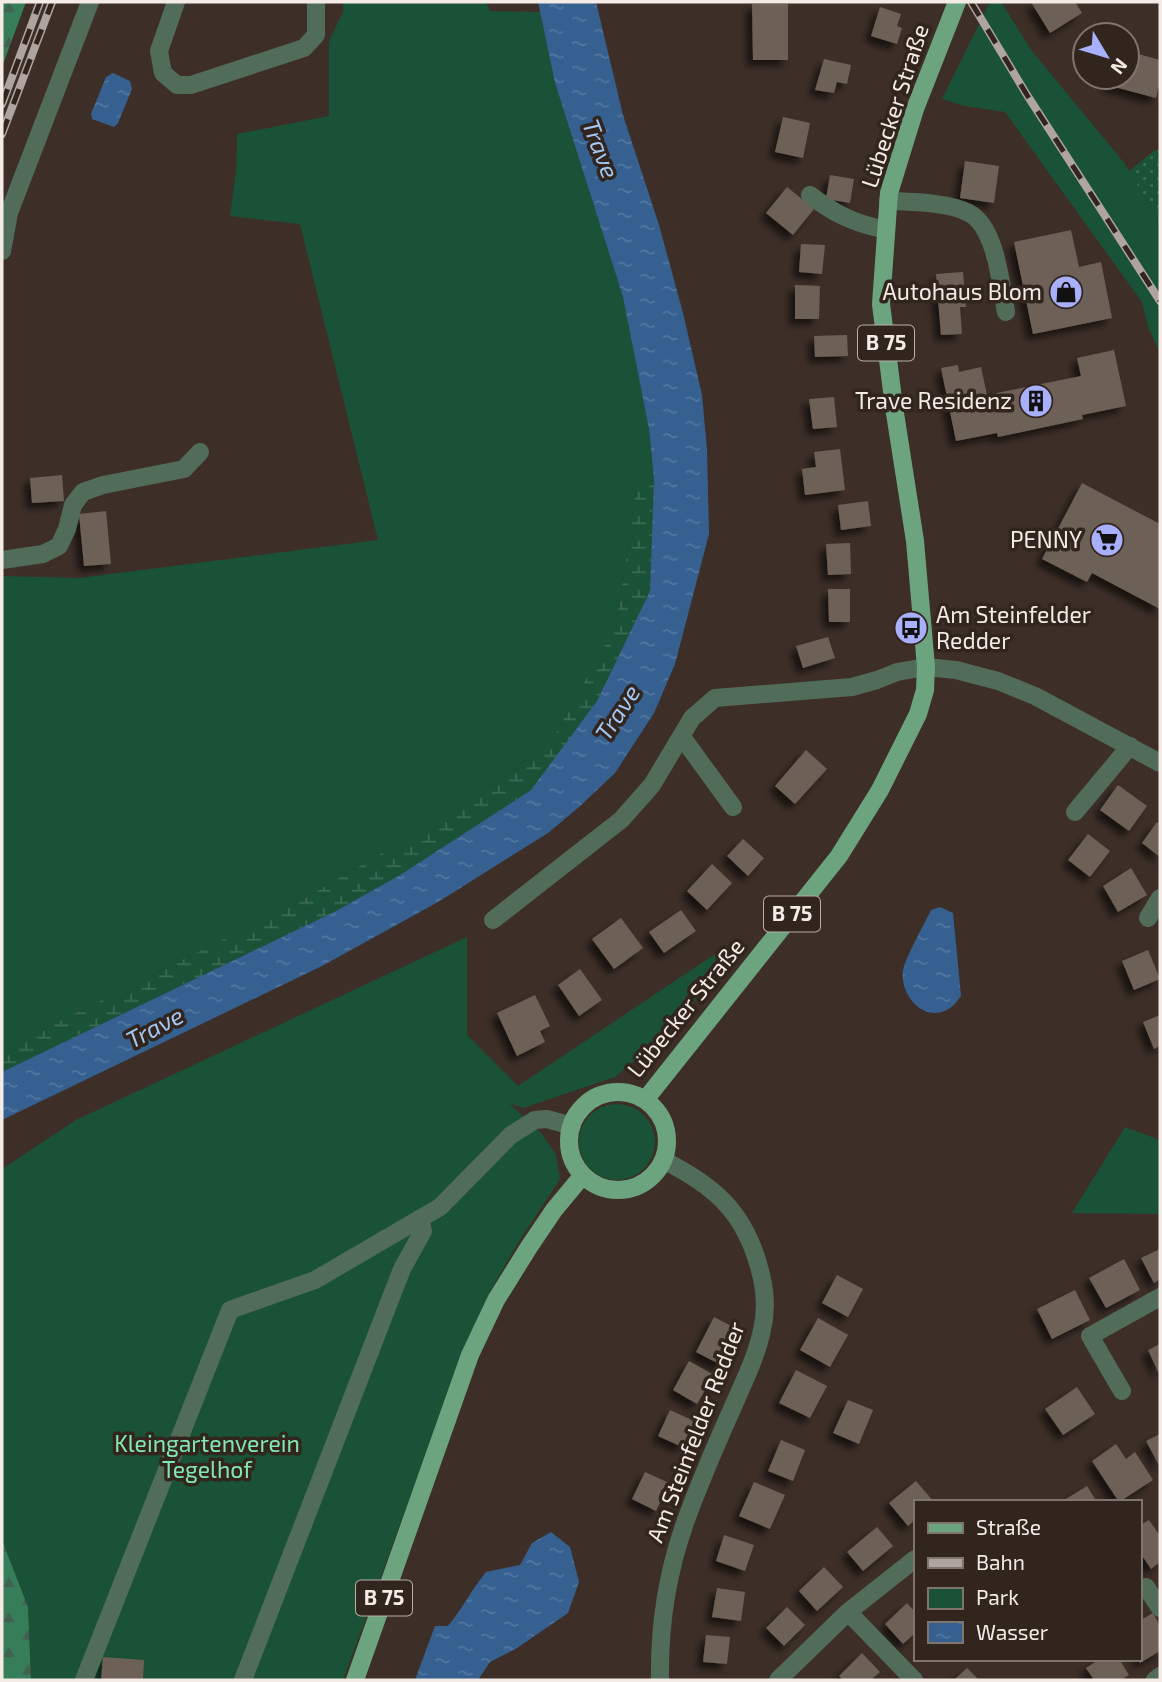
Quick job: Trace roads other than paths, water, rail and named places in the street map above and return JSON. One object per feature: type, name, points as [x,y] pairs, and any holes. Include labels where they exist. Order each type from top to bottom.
[{"type":"main road","name":"Lübecker Straße","points":[[645,1100],[839,856],[880,790],[918,714],[925,690],[926,667],[915,541],[881,304],[888,201],[915,109],[957,2]]},
{"type":"main road","name":"Lübecker Straße","points":[[572,1126],[586,1104],[604,1094],[628,1093],[645,1100],[657,1112],[664,1126],[666,1148],[663,1160]]},
{"type":"main road","points":[[572,1126],[570,1150],[574,1163],[583,1175],[596,1185],[607,1189],[627,1189],[648,1179],[663,1160]]},
{"type":"main road","name":"B 75","points":[[355,1680],[470,1356],[496,1300],[529,1247],[554,1210],[583,1175]]},
{"type":"street","points":[[2,251],[9,213],[90,2]]},
{"type":"street","points":[[176,2],[159,51],[163,73],[177,85],[191,85],[304,48],[316,35],[316,2]]},
{"type":"street","points":[[810,195],[857,223],[886,230]]},
{"type":"street","points":[[888,201],[944,206],[970,213],[983,227],[993,250],[1006,312]]},
{"type":"street","points":[[2,560],[43,554],[59,546],[73,505],[83,492],[103,485],[184,469],[200,452]]},
{"type":"street","points":[[493,920],[621,820],[652,785],[692,718],[715,698],[852,687],[897,672],[926,667],[956,670],[998,681],[1035,696],[1160,763]]},
{"type":"street","points":[[682,737],[733,807]]},
{"type":"street","points":[[1075,812],[1130,746]]},
{"type":"street","points":[[1147,918],[1160,898]]},
{"type":"street","points":[[84,1680],[230,1310],[315,1280],[440,1208],[511,1135],[535,1119],[547,1119],[572,1126]]},
{"type":"street","name":"Am Steinfelder Redder","points":[[660,1680],[662,1626],[674,1557],[699,1486],[754,1358],[763,1329],[765,1310],[763,1284],[757,1260],[736,1214],[706,1186],[663,1160]]},
{"type":"street","points":[[243,1680],[402,1269],[423,1231],[419,1220]]},
{"type":"street","points":[[1122,1391],[1090,1336],[1160,1297]]},
{"type":"street","points":[[778,1680],[848,1612],[914,1560]]},
{"type":"street","points":[[1146,1587],[1160,1608]]},
{"type":"street","points":[[848,1612],[914,1680]]},
{"type":"street","points":[[1155,1680],[1160,1676]]},
{"type":"water","name":"Trave","points":[[538,2],[596,2],[623,115],[659,225],[702,395],[707,449],[709,534],[675,664],[654,713],[615,773],[579,807],[548,833],[438,902],[322,966],[2,1120],[2,1072],[334,912],[400,875],[531,790],[597,701],[650,591],[654,480],[649,429],[623,297],[555,83]]},
{"type":"water","points":[[113,73],[130,81],[132,89],[114,127],[92,119],[91,114],[106,77]]},
{"type":"water","points":[[940,907],[953,913],[961,996],[950,1008],[932,1013],[916,1005],[910,998],[905,989],[903,970],[931,910]]},
{"type":"water","points":[[551,1532],[570,1547],[579,1582],[568,1613],[517,1648],[490,1662],[478,1680],[415,1680],[435,1626],[448,1626],[486,1572],[520,1565],[532,1543]]},
{"type":"railway","points":[[2,104],[40,2]]},
{"type":"railway","points":[[2,134],[52,2]]},
{"type":"railway","points":[[971,2],[1027,95],[1160,301]]},
{"type":"place","name":"Autohaus Blom","points":[[1066,292]]},
{"type":"place","name":"Trave Residenz","points":[[1036,401]]},
{"type":"place","name":"PENNY","points":[[1107,540]]},
{"type":"place","name":"Am Steinfelder Redder","points":[[911,628]]},
{"type":"park label","name":"Kleingartenverein Tegelhof","points":[[207,1457]]}]
